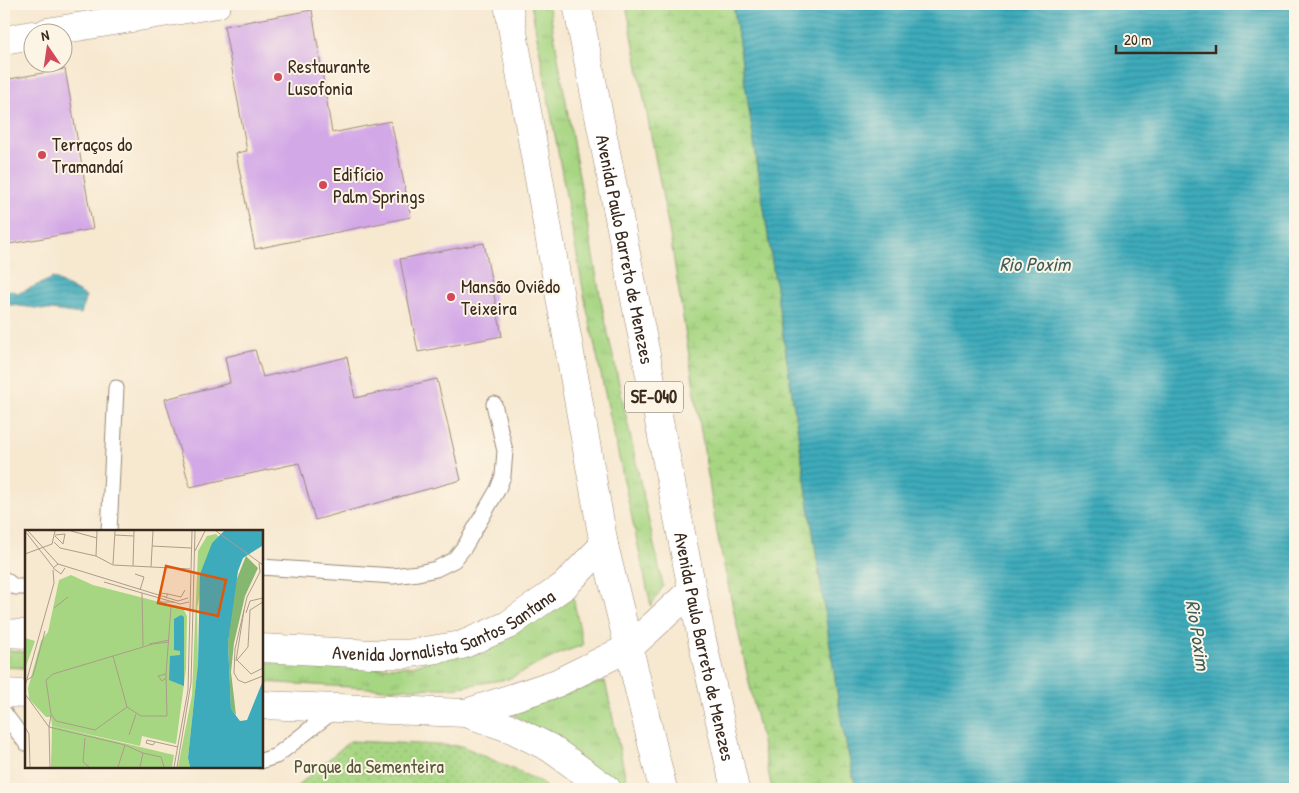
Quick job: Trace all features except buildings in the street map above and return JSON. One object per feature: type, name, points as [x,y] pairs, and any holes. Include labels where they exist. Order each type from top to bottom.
[{"type":"main road","points":[[72,28],[217,4]]},
{"type":"main road","points":[[508,4],[604,544],[663,789]]},
{"type":"main road","name":"Avenida Paulo Barreto de Menezes","points":[[577,4],[702,640],[735,789]]},
{"type":"main road","points":[[4,40],[22,37]]},
{"type":"main road","name":"Avenida Jornalista Santos Santana","points":[[262,648],[406,654],[462,645],[508,625],[564,586],[604,544]]},
{"type":"main road","points":[[466,713],[557,683],[630,647],[692,590]]},
{"type":"main road","points":[[4,633],[25,634]]},
{"type":"main road","points":[[4,693],[25,694]]},
{"type":"main road","points":[[262,705],[466,713],[512,729],[550,748],[607,789]]},
{"type":"lane","points":[[109,530],[116,388]]},
{"type":"lane","points":[[262,567],[393,576],[436,569],[454,560],[465,546],[498,489],[503,476],[504,451],[494,404]]},
{"type":"lane","points":[[4,579],[15,587],[25,587]]},
{"type":"lane","points":[[262,761],[276,756],[338,708]]},
{"type":"lane","points":[[4,713],[25,741]]},
{"type":"green space","points":[[531,4],[548,4],[550,12],[601,301],[663,586],[651,606],[586,305]]},
{"type":"green space","points":[[626,4],[734,4],[842,725],[856,789],[772,789],[717,533],[670,235]]},
{"type":"green space","points":[[573,597],[583,645],[561,653],[508,679],[452,688],[387,689],[262,682],[262,662],[368,668],[413,666],[503,636]]},
{"type":"green space","points":[[4,650],[25,652],[25,668],[4,667]]},
{"type":"green space","points":[[605,681],[628,789],[624,789],[511,713]]},
{"type":"green space","name":"Parque da Sementeira","points":[[350,741],[462,746],[541,782],[547,789],[294,789]]},
{"type":"water","name":"Rio Poxim","points":[[734,4],[1295,4],[1295,789],[856,789],[842,725]]},
{"type":"water","points":[[53,278],[86,296],[81,314],[4,304],[4,289],[19,293]]},
{"type":"place","name":"Restaurante Lusofonia","points":[[278,77]]},
{"type":"place","name":"Terraços do Tramandaí","points":[[42,155]]},
{"type":"place","name":"Edifício Palm Springs","points":[[323,185]]},
{"type":"place","name":"Mansão Oviêdo Teixeira","points":[[451,297]]}]
